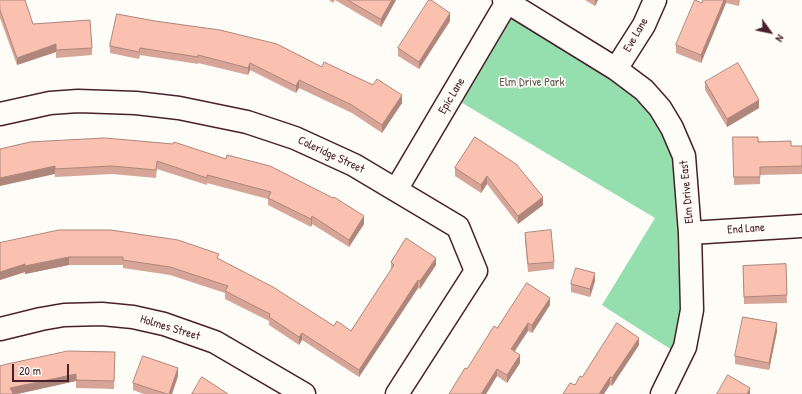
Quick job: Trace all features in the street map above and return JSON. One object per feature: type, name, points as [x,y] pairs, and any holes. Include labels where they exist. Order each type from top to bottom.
[{"type":"street","name":"Eve Lane","points":[[616,69],[644,25],[655,0]]},
{"type":"street","name":"Elm Drive East","points":[[506,1],[616,69],[644,90],[660,108],[672,128],[684,156],[690,233],[692,310],[685,347],[662,394]]},
{"type":"street","name":"Epic Lane","points":[[396,190],[506,1]]},
{"type":"street","name":"Coleridge Street","points":[[0,114],[50,103],[78,101],[136,103],[179,108],[247,122],[295,138],[354,165],[458,226],[476,271],[397,394]]},
{"type":"street","name":"End Lane","points":[[690,233],[802,226]]},
{"type":"street","name":"Holmes Street","points":[[0,330],[41,319],[64,315],[102,314],[133,317],[164,324],[215,342],[304,394]]},
{"type":"green space","name":"Elm Drive Park","points":[[508,6],[642,92],[681,157],[689,309],[678,354],[602,305],[655,218],[454,98]]},
{"type":"building","points":[[0,0],[25,0],[33,24],[90,20],[92,48],[56,50],[56,44],[17,58],[0,10]]},
{"type":"building","points":[[348,0],[392,0],[381,19]]},
{"type":"building","points":[[429,0],[450,13],[419,62],[398,48]]},
{"type":"building","points":[[695,0],[702,3],[703,0],[724,0],[701,55],[676,45]]},
{"type":"building","points":[[117,14],[220,30],[277,44],[322,67],[324,62],[373,85],[377,79],[402,95],[382,125],[352,105],[299,80],[296,86],[250,63],[248,68],[198,55],[198,57],[140,48],[139,52],[110,46]]},
{"type":"building","points":[[738,63],[759,100],[727,119],[705,82]]},
{"type":"building","points":[[475,137],[516,164],[543,197],[518,216],[487,176],[481,185],[455,168]]},
{"type":"building","points":[[733,137],[758,137],[758,142],[791,141],[791,146],[802,146],[802,166],[760,167],[760,177],[734,177]]},
{"type":"building","points":[[105,138],[173,144],[174,142],[226,159],[227,155],[270,166],[333,198],[334,197],[364,216],[349,240],[312,216],[311,219],[268,198],[271,192],[207,175],[207,178],[157,161],[156,170],[112,166],[55,169],[55,166],[0,178],[0,149],[30,142]]},
{"type":"building","points":[[59,230],[111,230],[178,240],[219,254],[217,258],[273,287],[334,326],[337,321],[351,331],[394,265],[391,262],[406,238],[436,258],[420,281],[418,280],[359,370],[302,333],[299,337],[269,317],[270,314],[225,291],[228,286],[170,267],[123,260],[123,257],[69,257],[25,266],[25,264],[0,272],[0,243]]},
{"type":"building","points":[[551,230],[554,262],[528,264],[525,233]]},
{"type":"building","points":[[786,264],[787,295],[744,297],[743,266]]},
{"type":"building","points":[[576,268],[595,273],[590,289],[571,284]]},
{"type":"building","points":[[527,283],[550,298],[532,325],[528,323],[511,349],[520,355],[507,375],[497,369],[481,394],[449,394],[465,368],[467,369],[494,326],[497,328]]},
{"type":"building","points":[[743,317],[777,323],[769,363],[735,356]]},
{"type":"building","points":[[617,323],[639,338],[612,378],[610,377],[599,394],[563,394],[570,383],[575,385],[580,376],[582,377]]},
{"type":"building","points":[[68,351],[115,352],[114,381],[76,380],[76,374],[10,388],[13,393],[12,394],[0,394],[0,366]]},
{"type":"building","points":[[143,356],[178,368],[169,394],[133,383]]},
{"type":"building","points":[[728,375],[750,388],[747,394],[717,394]]},
{"type":"building","points":[[202,377],[228,394],[192,394]]}]
